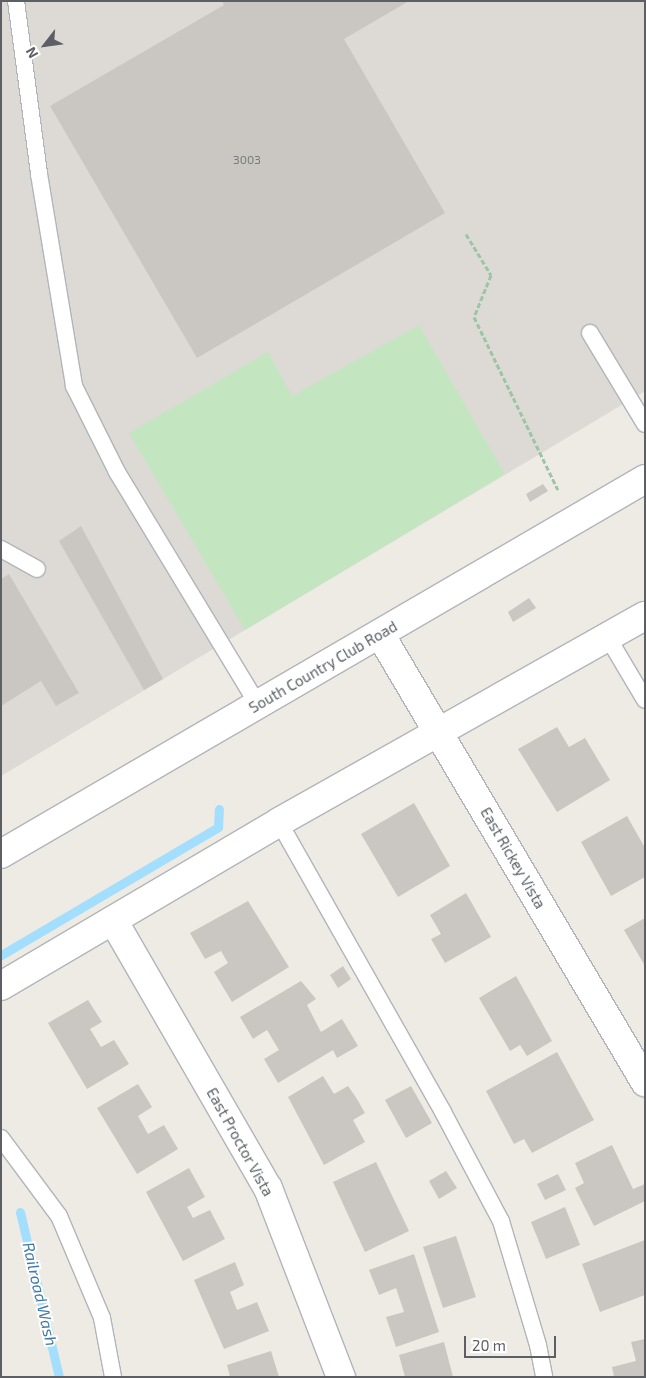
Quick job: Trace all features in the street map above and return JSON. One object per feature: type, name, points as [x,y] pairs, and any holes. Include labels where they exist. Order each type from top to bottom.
[{"type":"street","name":"South Country Club Road","points":[[1,854],[645,479]]},
{"type":"street","points":[[1,986],[279,822],[645,616]]},
{"type":"street","name":"East Rickey Vista","points":[[380,634],[645,1082]]},
{"type":"street","name":"East Proctor Vista","points":[[113,920],[268,1188],[341,1377]]},
{"type":"lane","points":[[16,1],[39,174],[74,386],[117,472],[258,705]]},
{"type":"lane","points":[[590,333],[645,424]]},
{"type":"lane","points":[[1,549],[37,569]]},
{"type":"lane","points":[[607,636],[645,700]]},
{"type":"lane","points":[[279,822],[443,1112],[501,1221],[538,1345],[544,1377]]},
{"type":"lane","points":[[1,1138],[59,1216],[102,1318],[113,1377]]},
{"type":"path","points":[[466,234],[490,275],[474,317],[558,490]]},
{"type":"shaded area","points":[[1,1],[645,1],[645,391],[1,776]]},
{"type":"green space","points":[[419,325],[505,474],[245,630],[129,433],[268,352],[292,396]]},
{"type":"building","points":[[222,1],[409,1],[344,39],[445,213],[197,358],[50,106],[224,5]]},
{"type":"building","points":[[543,484],[548,491],[530,502],[526,494]]},
{"type":"building","points":[[81,526],[163,679],[144,690],[59,541]]},
{"type":"building","points":[[9,574],[79,693],[56,706],[41,681],[1,706],[1,579]]},
{"type":"building","points":[[529,598],[536,608],[513,622],[508,612]]},
{"type":"building","points":[[557,727],[569,747],[585,738],[610,780],[557,812],[518,749]]},
{"type":"building","points":[[414,803],[450,866],[398,897],[361,834]]},
{"type":"building","points":[[627,816],[645,848],[645,877],[611,896],[581,842]]},
{"type":"building","points":[[466,893],[491,937],[445,963],[431,939],[441,934],[430,915]]},
{"type":"building","points":[[248,901],[289,967],[232,1002],[214,972],[228,963],[221,951],[205,959],[190,933]]},
{"type":"building","points":[[645,918],[645,966],[624,930]]},
{"type":"building","points":[[343,966],[351,979],[338,988],[330,975]]},
{"type":"building","points":[[516,976],[552,1041],[527,1056],[520,1045],[510,1051],[479,998]]},
{"type":"building","points":[[301,981],[316,999],[307,1005],[321,1032],[342,1019],[358,1046],[337,1058],[333,1050],[278,1083],[264,1059],[279,1050],[267,1030],[253,1039],[240,1017]]},
{"type":"building","points":[[88,1000],[102,1022],[90,1029],[101,1047],[114,1040],[129,1064],[87,1089],[48,1023]]},
{"type":"building","points":[[557,1052],[594,1120],[532,1153],[524,1139],[514,1144],[486,1091]]},
{"type":"building","points":[[323,1076],[334,1094],[348,1086],[365,1113],[353,1120],[365,1142],[324,1165],[288,1097]]},
{"type":"building","points":[[138,1084],[152,1107],[138,1116],[148,1134],[164,1125],[178,1149],[137,1174],[97,1108]]},
{"type":"building","points":[[411,1086],[432,1123],[406,1138],[385,1100]]},
{"type":"building","points":[[612,1145],[633,1189],[645,1184],[645,1201],[594,1226],[575,1188],[584,1183],[575,1163]]},
{"type":"building","points":[[376,1162],[409,1231],[365,1252],[333,1182]]},
{"type":"building","points":[[189,1168],[205,1197],[187,1207],[193,1218],[210,1210],[225,1239],[183,1261],[146,1192]]},
{"type":"building","points":[[446,1171],[457,1188],[439,1199],[429,1181]]},
{"type":"building","points":[[558,1174],[566,1190],[545,1200],[537,1184]]},
{"type":"building","points":[[565,1207],[580,1245],[546,1259],[531,1222]]},
{"type":"building","points":[[456,1236],[476,1297],[443,1308],[423,1247]]},
{"type":"building","points":[[645,1240],[645,1295],[600,1312],[582,1264]]},
{"type":"building","points":[[414,1254],[439,1332],[396,1347],[386,1317],[404,1312],[396,1288],[379,1295],[369,1270]]},
{"type":"building","points":[[235,1262],[244,1285],[230,1292],[237,1310],[257,1302],[269,1331],[224,1349],[194,1280]]},
{"type":"building","points":[[645,1339],[645,1377],[614,1377],[612,1367],[636,1361],[631,1342]]},
{"type":"building","points":[[444,1342],[453,1377],[405,1377],[399,1355]]},
{"type":"building","points":[[271,1351],[279,1377],[230,1377],[227,1365]]},
{"type":"waterway","points":[[1,955],[218,827],[219,809]]},
{"type":"waterway","name":"Railroad Wash","points":[[20,1212],[59,1377]]}]
